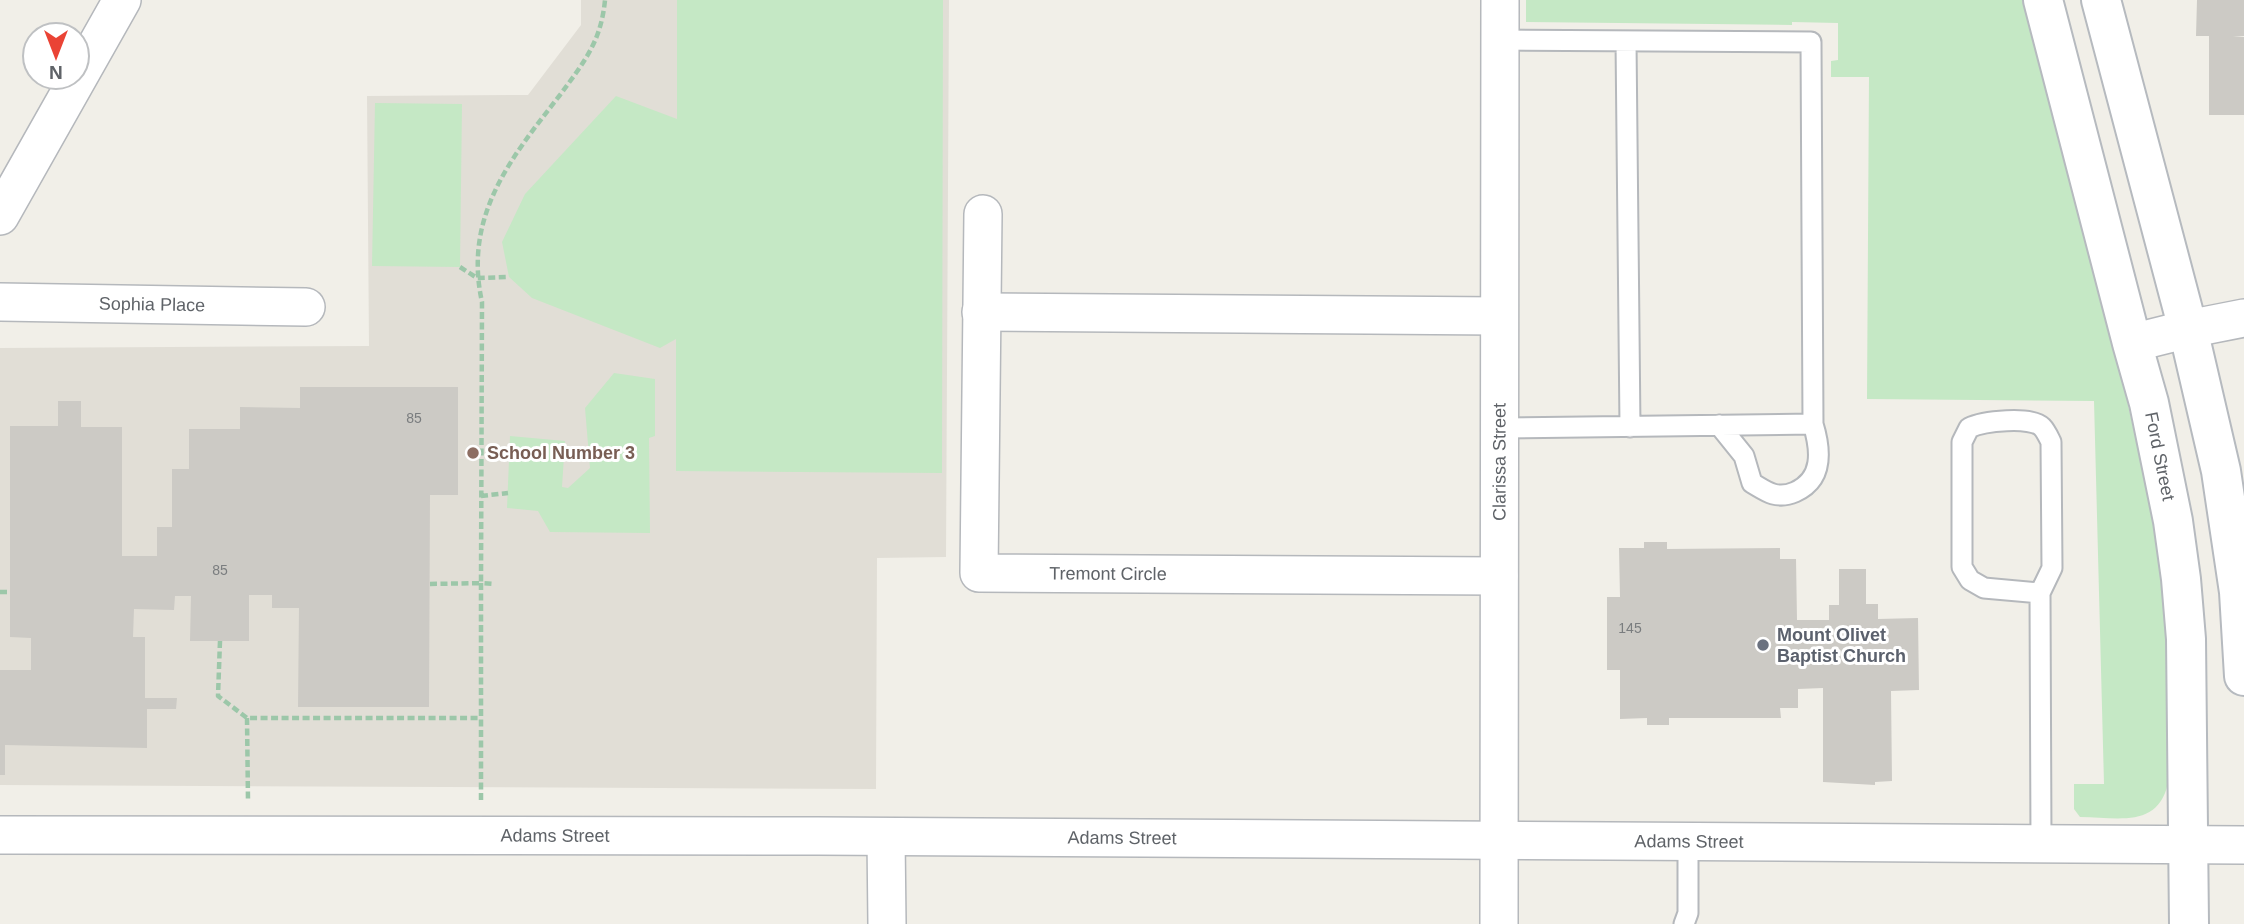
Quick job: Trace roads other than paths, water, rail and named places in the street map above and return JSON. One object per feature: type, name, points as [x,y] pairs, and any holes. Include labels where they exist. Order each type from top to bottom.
[{"type":"main road","name":"Ford Street","points":[[2043,0],[2149,403],[2174,521],[2186,639],[2189,924]]},
{"type":"main road","points":[[2101,0],[2188,329],[2221,471],[2239,592],[2244,676]]},
{"type":"street","points":[[0,216],[122,0]]},
{"type":"street","name":"Clarissa Street","points":[[1499,924],[1500,0]]},
{"type":"street","name":"Tremont Circle","points":[[983,214],[979,573],[1500,576]]},
{"type":"street","name":"Sophia Place","points":[[0,302],[306,307]]},
{"type":"street","points":[[981,312],[1500,316]]},
{"type":"street","points":[[2132,343],[2244,318]]},
{"type":"street","name":"Adams Street","points":[[0,835],[481,835],[2244,845]]},
{"type":"street","points":[[886,837],[887,924]]},
{"type":"lane","points":[[1500,40],[1811,42],[1812,424],[1819,444],[1819,464],[1815,477],[1803,488],[1789,495],[1772,494],[1752,483],[1744,456],[1719,425]]},
{"type":"lane","points":[[1626,41],[1630,426]]},
{"type":"lane","points":[[2040,593],[1984,588],[1970,580],[1962,567],[1962,442],[1969,428],[1981,422],[2033,422],[2043,428],[2051,442],[2052,568],[2040,593],[2041,844]]},
{"type":"lane","points":[[1500,428],[1812,424]]},
{"type":"lane","points":[[1684,924],[1688,914],[1688,842]]},
{"type":"place","name":"School Number 3","points":[[473,453]]},
{"type":"place","name":"Mount Olivet Baptist Church","points":[[1763,645]]}]
